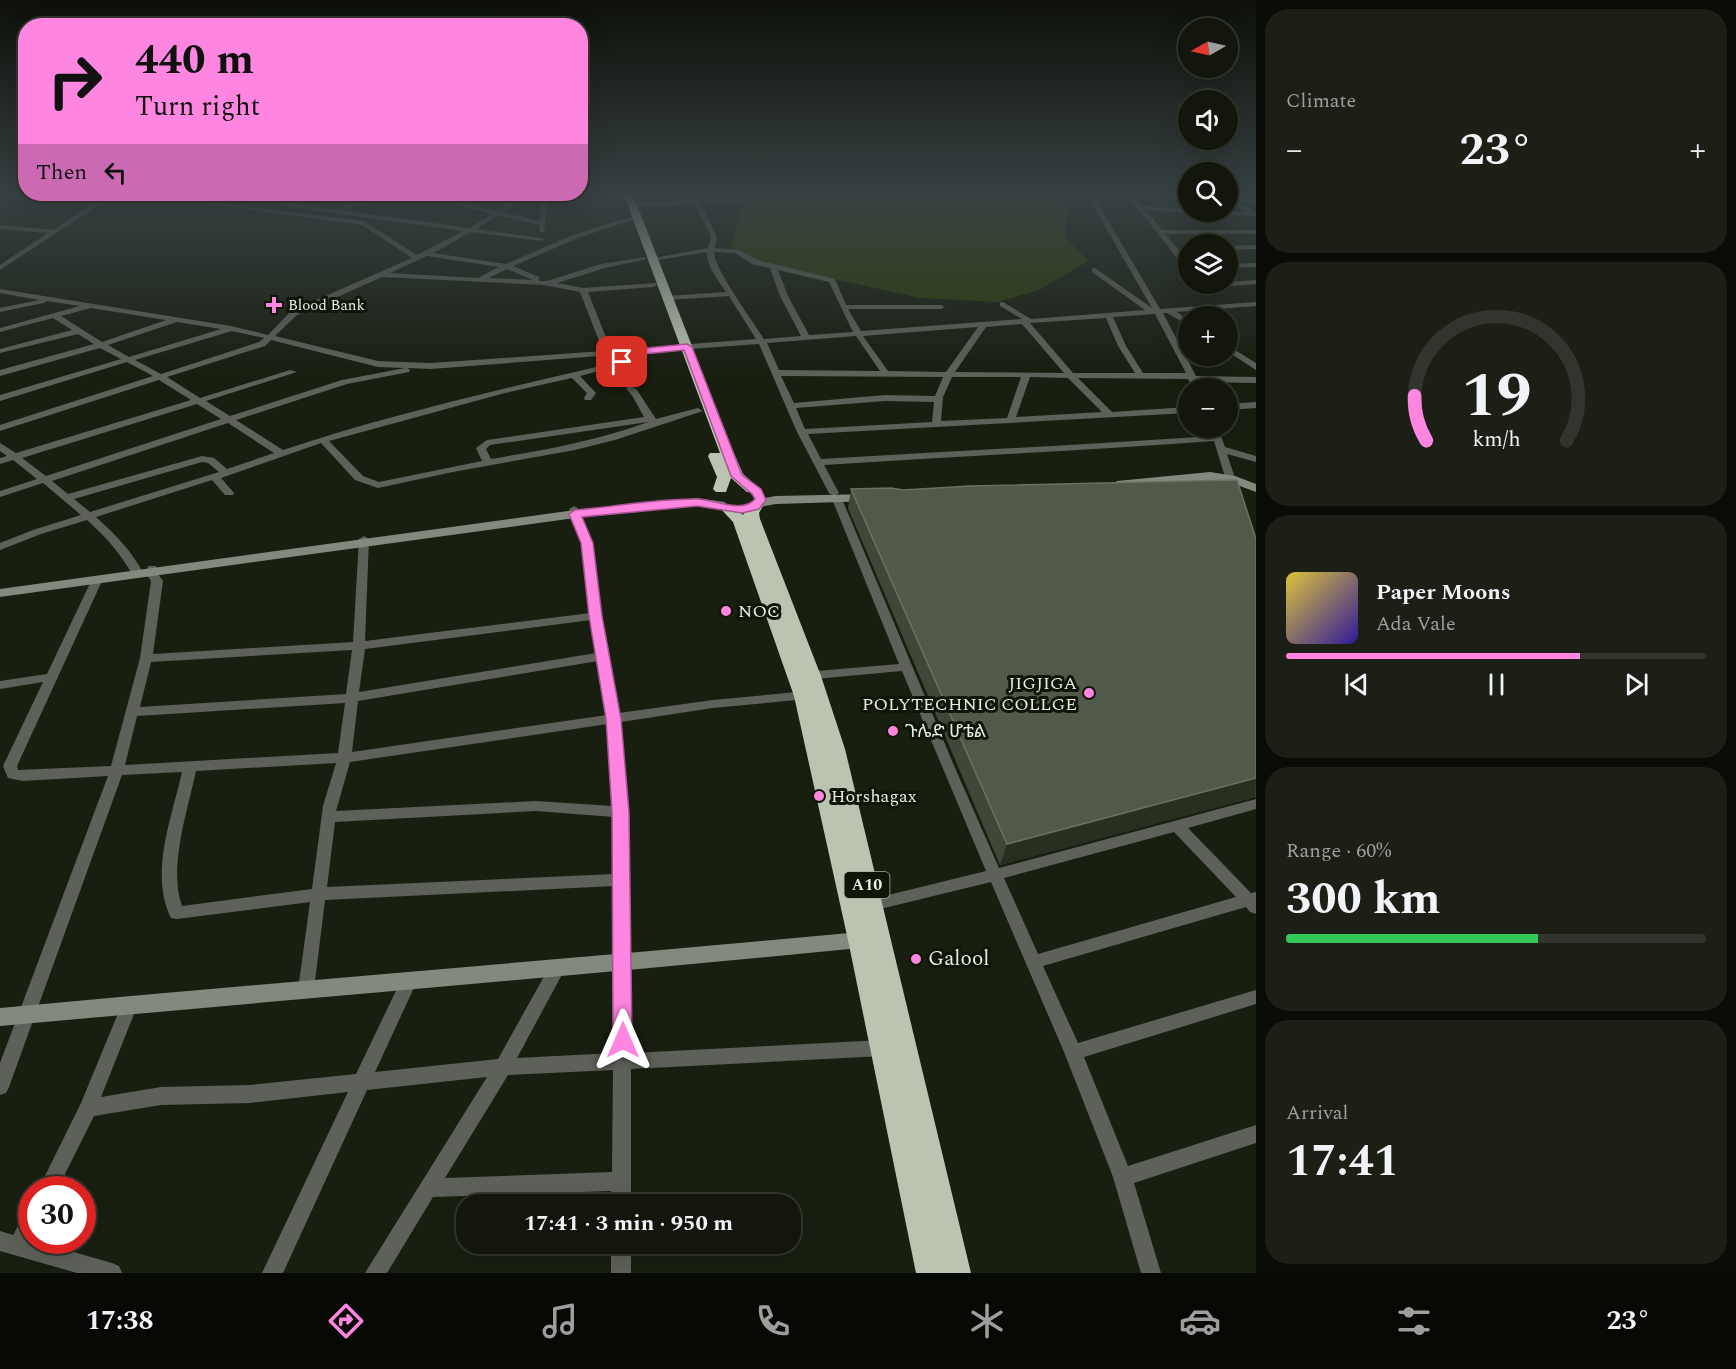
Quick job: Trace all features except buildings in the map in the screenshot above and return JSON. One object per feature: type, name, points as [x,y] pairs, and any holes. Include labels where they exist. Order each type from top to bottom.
[{"type":"highway","name":"A10","points":[[646,254],[666,298],[698,411],[724,477],[723,498],[740,520],[835,749],[956,1273]]},
{"type":"highway","name":"A10","points":[[648,259],[653,285],[737,476],[755,497],[752,519],[808,686],[931,1273]]},
{"type":"highway","points":[[738,486],[755,497],[742,509],[723,498],[738,486]]},
{"type":"street","points":[[0,268],[21,254]]},
{"type":"street","points":[[412,254],[417,258]]},
{"type":"street","points":[[0,428],[262,344],[271,337],[279,324],[294,314],[426,254]]},
{"type":"street","points":[[430,254],[506,266],[546,283],[604,266],[679,254]]},
{"type":"street","points":[[478,281],[531,254]]},
{"type":"street","points":[[711,254],[716,270],[762,342],[802,432],[835,496],[995,875],[1073,1052],[1124,1177],[1151,1273]]},
{"type":"street","points":[[743,254],[755,262],[832,281],[858,334],[886,374]]},
{"type":"street","points":[[1123,254],[1192,378]]},
{"type":"street","points":[[1238,266],[1256,265]]},
{"type":"street","points":[[773,267],[788,304],[807,339]]},
{"type":"street","points":[[1095,270],[1154,311]]},
{"type":"street","points":[[379,275],[546,283],[583,290],[653,285]]},
{"type":"street","points":[[1238,286],[1256,282]]},
{"type":"street","points":[[583,290],[609,354]]},
{"type":"street","points":[[0,291],[231,328],[378,364],[431,366],[1168,310],[1208,294]]},
{"type":"street","points":[[666,298],[731,294]]},
{"type":"street","points":[[1215,294],[1256,304]]},
{"type":"street","points":[[0,310],[53,299]]},
{"type":"street","points":[[1003,304],[1027,321],[1072,376],[1110,415]]},
{"type":"street","points":[[0,330],[93,305]]},
{"type":"street","points":[[843,307],[941,307]]},
{"type":"street","points":[[1168,310],[1178,316]]},
{"type":"street","points":[[1108,314],[1122,346],[1141,376]]},
{"type":"street","points":[[55,316],[101,345],[161,377],[281,453]]},
{"type":"street","points":[[0,373],[101,345],[179,319]]},
{"type":"street","points":[[936,424],[939,399],[948,375],[984,324]]},
{"type":"street","points":[[0,398],[130,361],[231,328]]},
{"type":"street","points":[[0,351],[79,331]]},
{"type":"street","points":[[0,547],[37,532],[323,440],[503,391],[622,362],[631,352]]},
{"type":"street","points":[[1238,355],[1256,368]]},
{"type":"street","points":[[0,494],[345,382],[431,366]]},
{"type":"street","points":[[0,461],[293,372]]},
{"type":"street","points":[[775,373],[1192,378]]},
{"type":"street","points":[[574,375],[592,393],[588,398]]},
{"type":"street","points":[[1011,419],[1026,376]]},
{"type":"street","points":[[1238,379],[1256,380]]},
{"type":"street","points":[[630,388],[637,394],[651,421]]},
{"type":"street","points":[[790,406],[885,398],[939,399]]},
{"type":"street","points":[[1238,406],[1256,405]]},
{"type":"street","points":[[487,462],[481,448],[487,443],[651,421],[698,411]]},
{"type":"street","points":[[802,432],[1178,411]]},
{"type":"street","points":[[323,440],[359,478],[378,485],[612,438],[651,421]]},
{"type":"street","points":[[818,462],[1080,448],[1178,437]]},
{"type":"street","points":[[1218,438],[1237,499]]},
{"type":"street","points":[[0,446],[91,516],[145,572],[157,581],[146,658],[117,770],[0,1087]]},
{"type":"street","points":[[1221,449],[1256,459]]},
{"type":"street","points":[[66,498],[202,459],[211,460],[225,472]]},
{"type":"street","points":[[214,476],[229,493]]},
{"type":"street","points":[[1104,486],[1210,476],[1231,479],[1256,488]]},
{"type":"street","points":[[755,497],[776,500],[835,496],[884,497]]},
{"type":"street","points":[[0,588],[145,572],[575,511],[690,503],[723,498]]},
{"type":"street","points":[[575,511],[587,543],[596,616],[614,719],[621,812],[623,962],[621,1194]]},
{"type":"street","points":[[306,990],[329,817],[344,758],[350,698],[359,646],[364,541]]},
{"type":"street","points":[[0,593],[96,581],[145,572]]},
{"type":"street","points":[[96,581],[10,766],[13,774],[23,776],[344,758],[713,704],[906,667]]},
{"type":"street","points":[[146,658],[359,646],[596,616]]},
{"type":"street","points":[[133,712],[350,698],[603,656]]},
{"type":"street","points":[[0,685],[51,676]]},
{"type":"street","points":[[190,766],[169,871],[171,903],[177,913],[320,894],[622,880]]},
{"type":"street","points":[[872,905],[995,875],[1256,804]]},
{"type":"street","points":[[329,817],[536,806],[621,812]]},
{"type":"street","points":[[1176,825],[1254,902]]},
{"type":"street","points":[[1033,962],[1254,902]]},
{"type":"street","points":[[0,1017],[410,979],[557,969],[860,940]]},
{"type":"street","points":[[375,1273],[503,1067],[557,969]]},
{"type":"street","points":[[272,1273],[410,979]]},
{"type":"street","points":[[1073,1052],[1256,997]]},
{"type":"street","points":[[54,1176],[88,1108],[130,1004]]},
{"type":"street","points":[[88,1108],[161,1096],[250,1094],[503,1067],[622,1059],[883,1048]]},
{"type":"street","points":[[1124,1177],[1256,1134]]},
{"type":"street","points":[[428,1188],[622,1181]]},
{"type":"street","points":[[9,1244],[112,1273]]},
{"type":"street","points":[[621,1254],[621,1273]]},
{"type":"green space","points":[[741,254],[1082,254],[1088,261],[1039,290],[998,302],[920,298],[749,260]]},
{"type":"place","name":"Blood Bank","points":[[274,305]]},
{"type":"place","name":"NOC","points":[[726,611]]},
{"type":"place","name":"JIGJIGA POLYTECHNIC COLLGE","points":[[1089,693]]},
{"type":"place","name":"ጉሌድ ሆቴል","points":[[893,731]]},
{"type":"place","name":"Horshagax","points":[[819,796]]},
{"type":"place","name":"Galool","points":[[916,959]]},
{"type":"route","points":[[622,362],[631,352],[687,347],[737,476],[741,482],[760,496],[759,503],[755,506],[742,509],[697,502],[575,514],[587,543],[596,616],[614,719],[621,812],[623,1040]]}]
